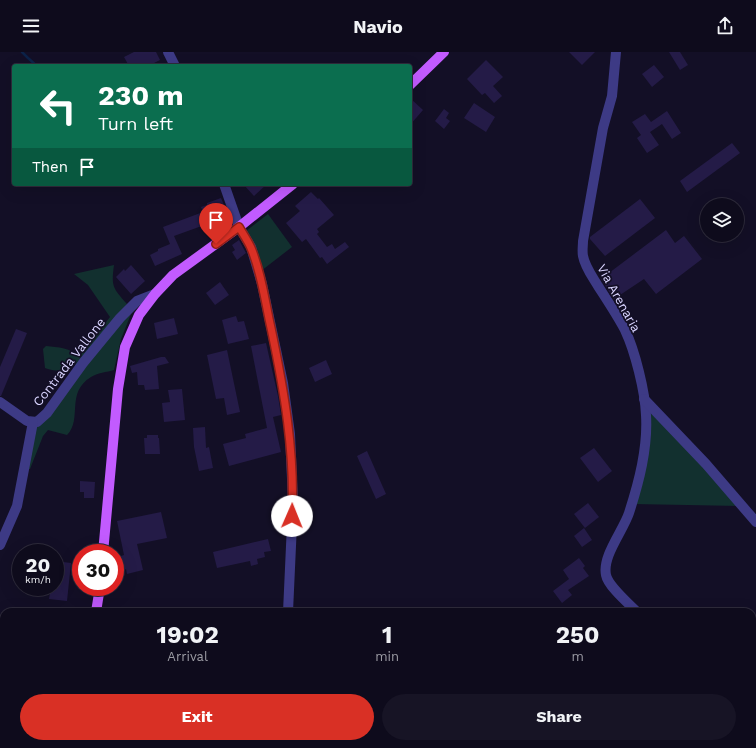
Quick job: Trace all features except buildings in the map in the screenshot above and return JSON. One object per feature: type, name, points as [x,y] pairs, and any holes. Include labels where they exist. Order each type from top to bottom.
[{"type":"main road","points":[[412,82],[444,52]]},
{"type":"main road","points":[[104,544],[118,390],[125,347],[139,315],[155,294],[173,275],[239,227],[290,186]]},
{"type":"main road","points":[[97,608],[99,596]]},
{"type":"street","points":[[168,52],[174,64]]},
{"type":"street","name":"Via Arenaria","points":[[616,52],[612,96],[603,128],[582,241],[583,255],[588,269],[625,330],[636,364],[644,399],[646,423],[645,445],[641,472],[628,516],[608,557],[605,567],[606,577],[633,608]]},
{"type":"street","points":[[225,186],[239,227],[251,247],[262,284],[283,383],[290,434],[293,502],[288,608]]},
{"type":"street","name":"Contrada Vallone","points":[[0,402],[27,421],[37,422],[47,413],[83,363],[120,318],[137,301],[155,294]]},
{"type":"street","points":[[644,399],[706,464],[756,522]]},
{"type":"street","points":[[0,545],[17,506],[33,422]]},
{"type":"green space","points":[[268,214],[292,247],[261,271],[246,231]]},
{"type":"green space","points":[[114,265],[114,287],[127,304],[121,313],[131,314],[121,339],[114,370],[93,376],[83,383],[76,398],[72,429],[67,435],[48,430],[43,436],[30,469],[27,469],[34,425],[77,374],[75,362],[61,370],[49,370],[45,368],[43,349],[46,346],[64,348],[79,357],[110,317],[88,285],[74,274]]},
{"type":"green space","points":[[647,406],[740,506],[633,504]]},
{"type":"waterway","points":[[22,52],[35,64]]},
{"type":"route","points":[[216,244],[239,227],[251,247],[262,284],[283,383],[290,434],[293,502],[292,516]]}]
